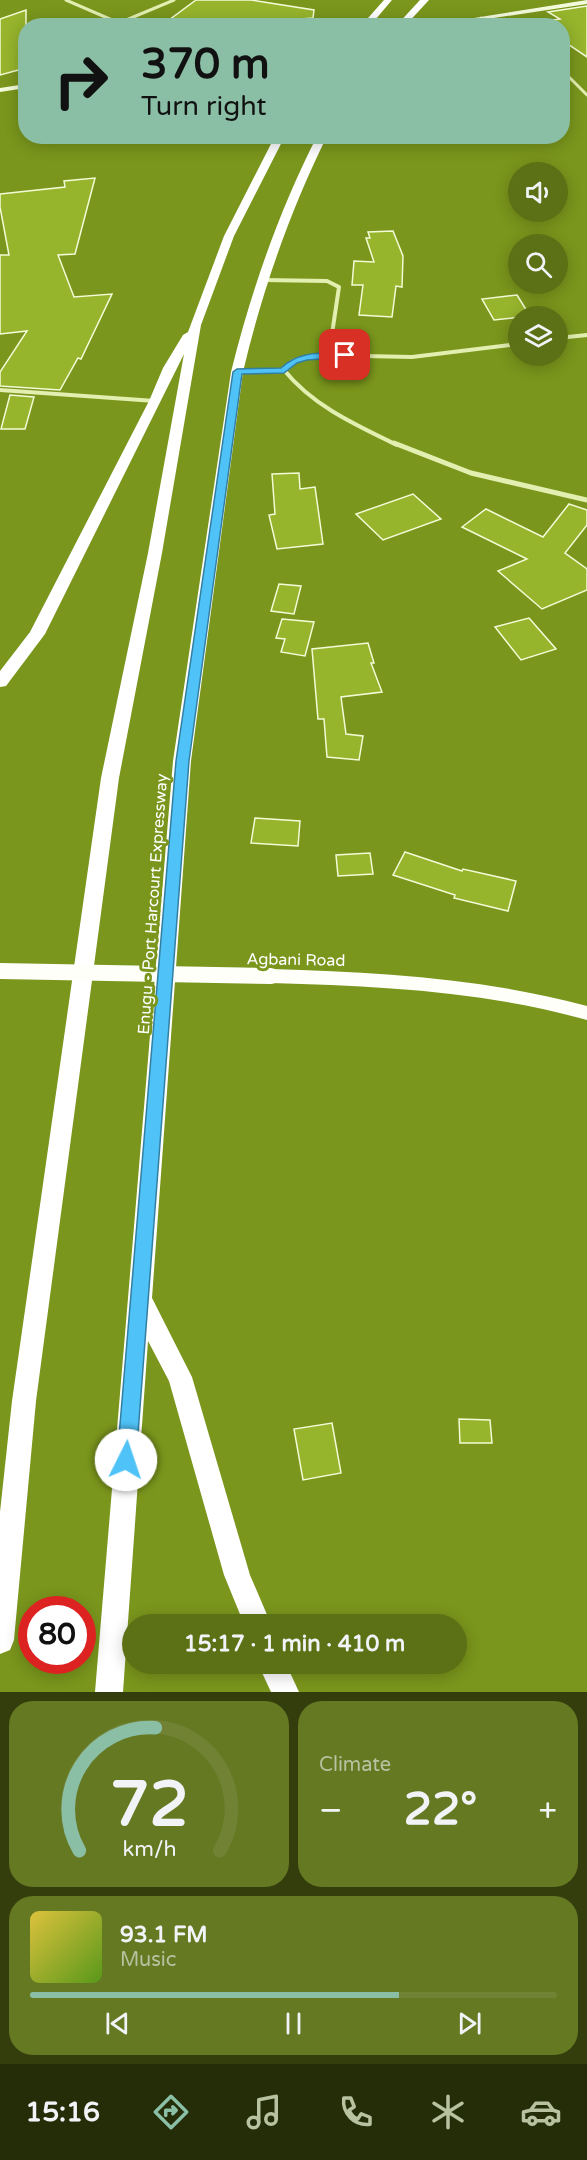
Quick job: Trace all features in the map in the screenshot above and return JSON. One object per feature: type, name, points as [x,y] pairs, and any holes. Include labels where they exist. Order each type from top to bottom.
[{"type":"highway","points":[[371,18],[387,0]]},
{"type":"highway","points":[[407,18],[425,0]]},
{"type":"highway","points":[[0,682],[37,634],[169,368],[195,325],[229,236],[276,144]]},
{"type":"highway","name":"Enugu - Port Harcourt Expressway","points":[[109,1692],[138,1298],[182,761],[237,372],[248,326],[263,280],[297,186],[318,144]]},
{"type":"highway","points":[[0,1640],[24,1401],[110,778],[155,553],[195,325]]},
{"type":"highway","points":[[138,1298],[180,1377],[237,1575],[253,1614]]},
{"type":"highway","points":[[277,1674],[285,1692]]},
{"type":"main road","name":"Agbani Road","points":[[0,971],[405,980],[548,1000],[587,1013]]},
{"type":"street","points":[[66,0],[107,18]]},
{"type":"street","points":[[131,18],[174,0]]},
{"type":"street","points":[[481,18],[587,2]]},
{"type":"street","points":[[570,77],[587,95]]},
{"type":"street","points":[[579,85],[587,83]]},
{"type":"street","points":[[0,90],[18,87]]},
{"type":"street","points":[[263,280],[327,282],[339,287],[329,354]]},
{"type":"street","points":[[568,337],[587,335]]},
{"type":"street","points":[[237,372],[284,370],[293,361],[329,354],[412,357],[508,345]]},
{"type":"street","points":[[284,370],[299,389],[319,403],[429,459],[469,473],[587,500]]},
{"type":"street","points":[[0,390],[155,400]]},
{"type":"building","points":[[196,0],[251,0],[314,10],[313,18],[172,18]]},
{"type":"building","points":[[587,6],[587,57],[570,45],[570,18],[558,18],[548,12]]},
{"type":"building","points":[[26,10],[26,18],[18,18],[18,70],[0,75],[0,19]]},
{"type":"building","points":[[95,178],[75,254],[58,255],[74,297],[112,294],[81,359],[78,358],[60,390],[0,386],[0,372],[27,331],[0,334],[0,255],[9,255],[0,207],[0,194],[65,187],[64,181]]},
{"type":"building","points":[[393,231],[403,256],[402,287],[396,286],[392,317],[359,315],[363,285],[352,285],[354,261],[374,262],[366,238],[370,238],[368,232]]},
{"type":"building","points":[[517,295],[524,306],[508,306],[508,318],[494,320],[482,299]]},
{"type":"building","points":[[10,395],[34,397],[25,429],[1,429]]},
{"type":"building","points":[[299,473],[300,489],[315,487],[323,544],[277,549],[269,515],[275,514],[272,474]]},
{"type":"building","points":[[413,494],[441,519],[383,540],[356,514]]},
{"type":"building","points":[[569,504],[587,510],[587,525],[565,553],[587,569],[587,590],[542,609],[498,571],[527,559],[462,527],[486,509],[543,537]]},
{"type":"building","points":[[279,584],[301,586],[294,614],[271,611]]},
{"type":"building","points":[[529,618],[556,649],[521,660],[495,627]]},
{"type":"building","points":[[282,619],[314,622],[305,656],[281,652],[285,639],[276,638]]},
{"type":"building","points":[[368,643],[374,663],[371,663],[382,692],[341,697],[346,734],[363,736],[359,760],[327,757],[324,719],[318,719],[312,649]]},
{"type":"building","points":[[255,818],[300,821],[298,846],[251,843]]},
{"type":"building","points":[[405,852],[462,871],[463,869],[516,881],[508,911],[454,898],[455,895],[393,875]]},
{"type":"building","points":[[370,853],[373,874],[338,876],[336,855]]},
{"type":"building","points":[[459,1419],[490,1420],[492,1443],[460,1443]]},
{"type":"building","points":[[332,1423],[341,1473],[303,1480],[294,1429]]},
{"type":"route","points":[[126,1460],[182,761],[237,372],[284,370],[293,361],[306,357],[329,354],[345,355]]}]
